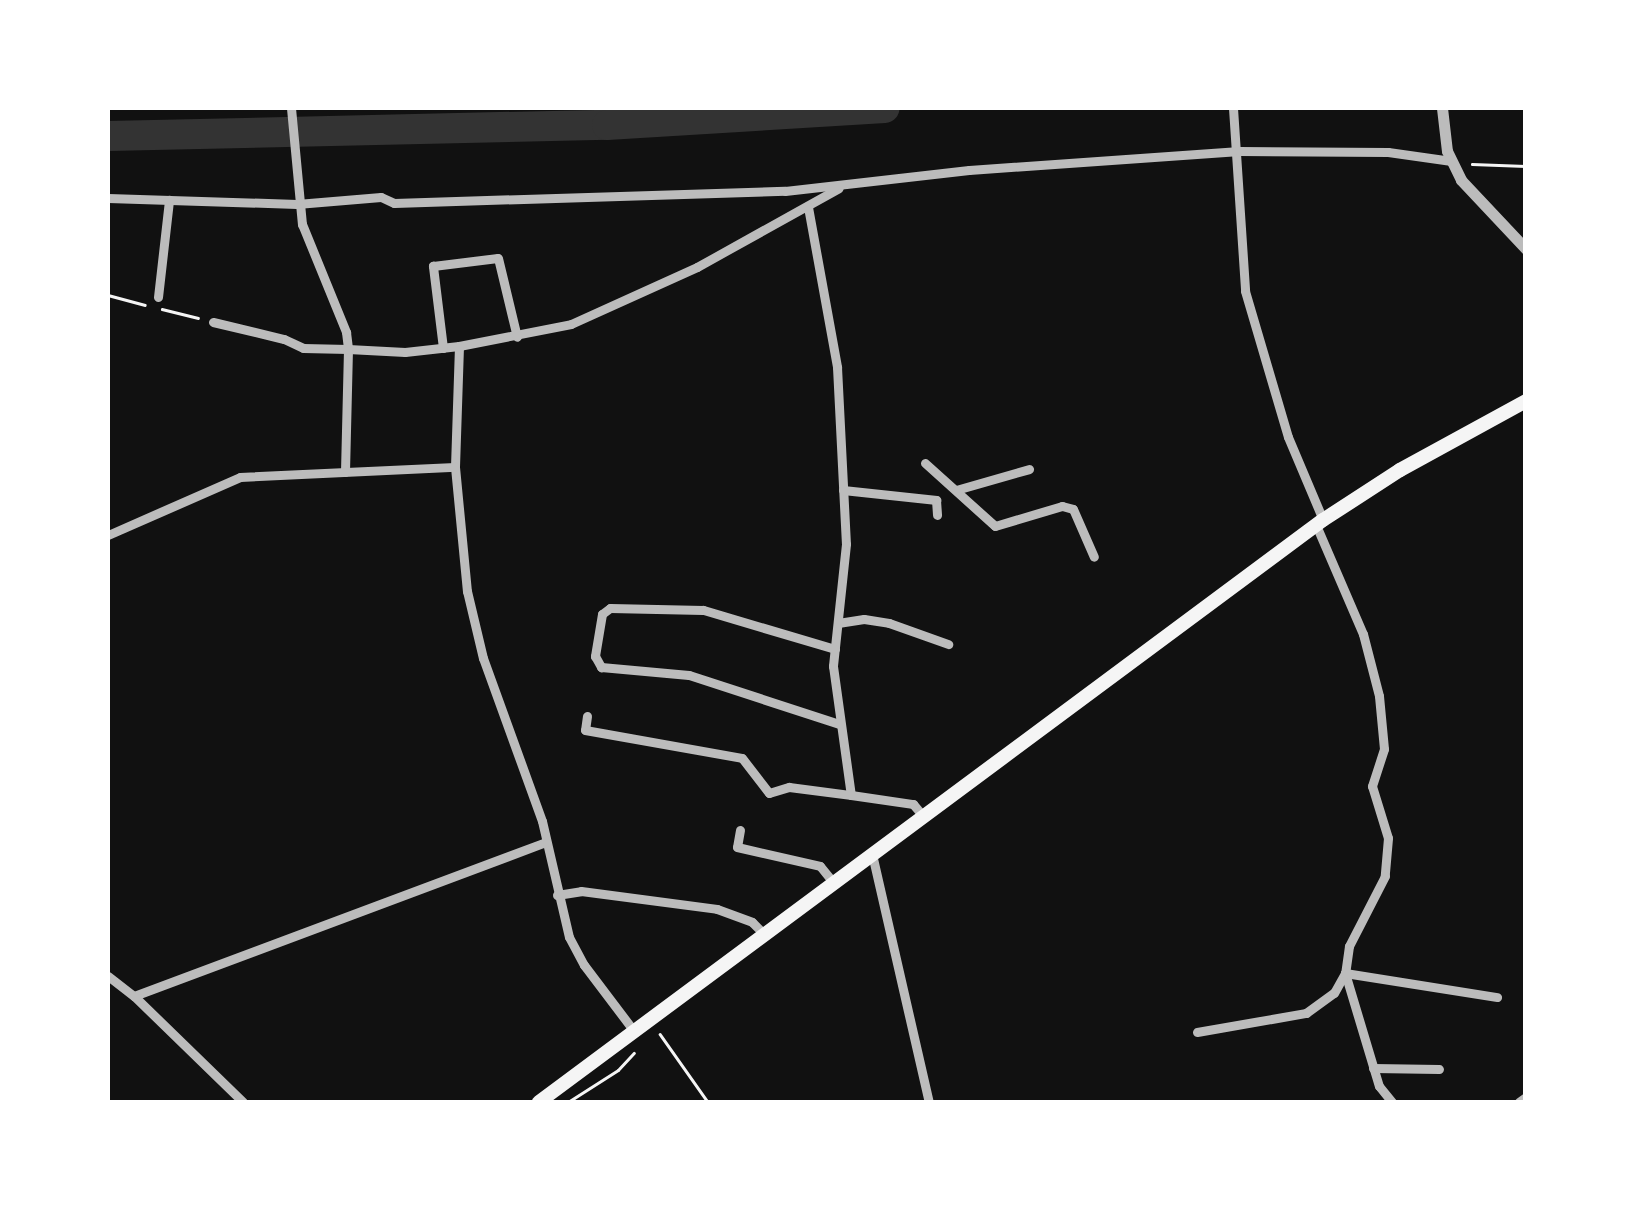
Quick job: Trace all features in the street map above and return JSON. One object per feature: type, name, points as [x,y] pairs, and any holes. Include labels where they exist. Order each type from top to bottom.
[{"type":"main road","points":[[539,1102],[1320,522],[1400,470],[1526,401]]},
{"type":"street","points":[[291,108],[297,199],[346,332],[345,472]]},
{"type":"street","points":[[1197,1032],[1306,1013],[1334,993],[1345,974],[1349,946],[1385,876],[1388,838],[1372,786],[1384,749],[1379,696],[1363,634],[1288,437],[1245,291],[1239,152],[1233,108]]},
{"type":"street","points":[[1442,108],[1449,156],[1475,198],[1526,249]]},
{"type":"street","points":[[108,198],[381,197],[394,203],[785,191],[969,170],[1239,152],[1449,156]]},
{"type":"street","points":[[213,322],[303,348],[389,353],[517,336],[608,309],[846,184]]},
{"type":"street","points":[[158,297],[169,200]]},
{"type":"street","points":[[808,206],[837,366],[846,544],[835,649],[838,724],[850,795]]},
{"type":"street","points":[[443,348],[432,266],[498,258],[517,336]]},
{"type":"street","points":[[459,346],[454,466],[467,591],[483,658],[546,842],[566,927],[584,965],[634,1031]]},
{"type":"street","points":[[924,463],[995,526],[1062,506],[1073,508],[1094,557]]},
{"type":"street","points":[[108,535],[240,476],[454,466]]},
{"type":"street","points":[[843,490],[936,500],[952,486],[1028,469]]},
{"type":"street","points":[[936,500],[937,515]]},
{"type":"street","points":[[835,649],[703,610],[610,608],[602,614],[595,656],[608,669],[689,676],[838,724]]},
{"type":"street","points":[[838,623],[889,623],[948,644]]},
{"type":"street","points":[[587,716],[585,730],[742,758],[769,793],[789,787],[913,804],[922,816]]},
{"type":"street","points":[[740,830],[737,847],[820,866],[833,882]]},
{"type":"street","points":[[134,996],[546,842]]},
{"type":"street","points":[[872,854],[928,1102]]},
{"type":"street","points":[[557,895],[581,891],[716,908],[752,922],[764,934]]},
{"type":"street","points":[[1345,974],[1497,997]]},
{"type":"street","points":[[1345,974],[1373,1068],[1392,1102]]},
{"type":"street","points":[[108,976],[134,996],[243,1102]]},
{"type":"street","points":[[1373,1068],[1438,1069]]},
{"type":"street","points":[[1519,1102],[1526,1097]]},
{"type":"path","points":[[1449,156],[1526,166]]},
{"type":"path","points":[[650,1020],[708,1102]]},
{"type":"waterway","points":[[108,136],[607,125],[884,108]]}]
